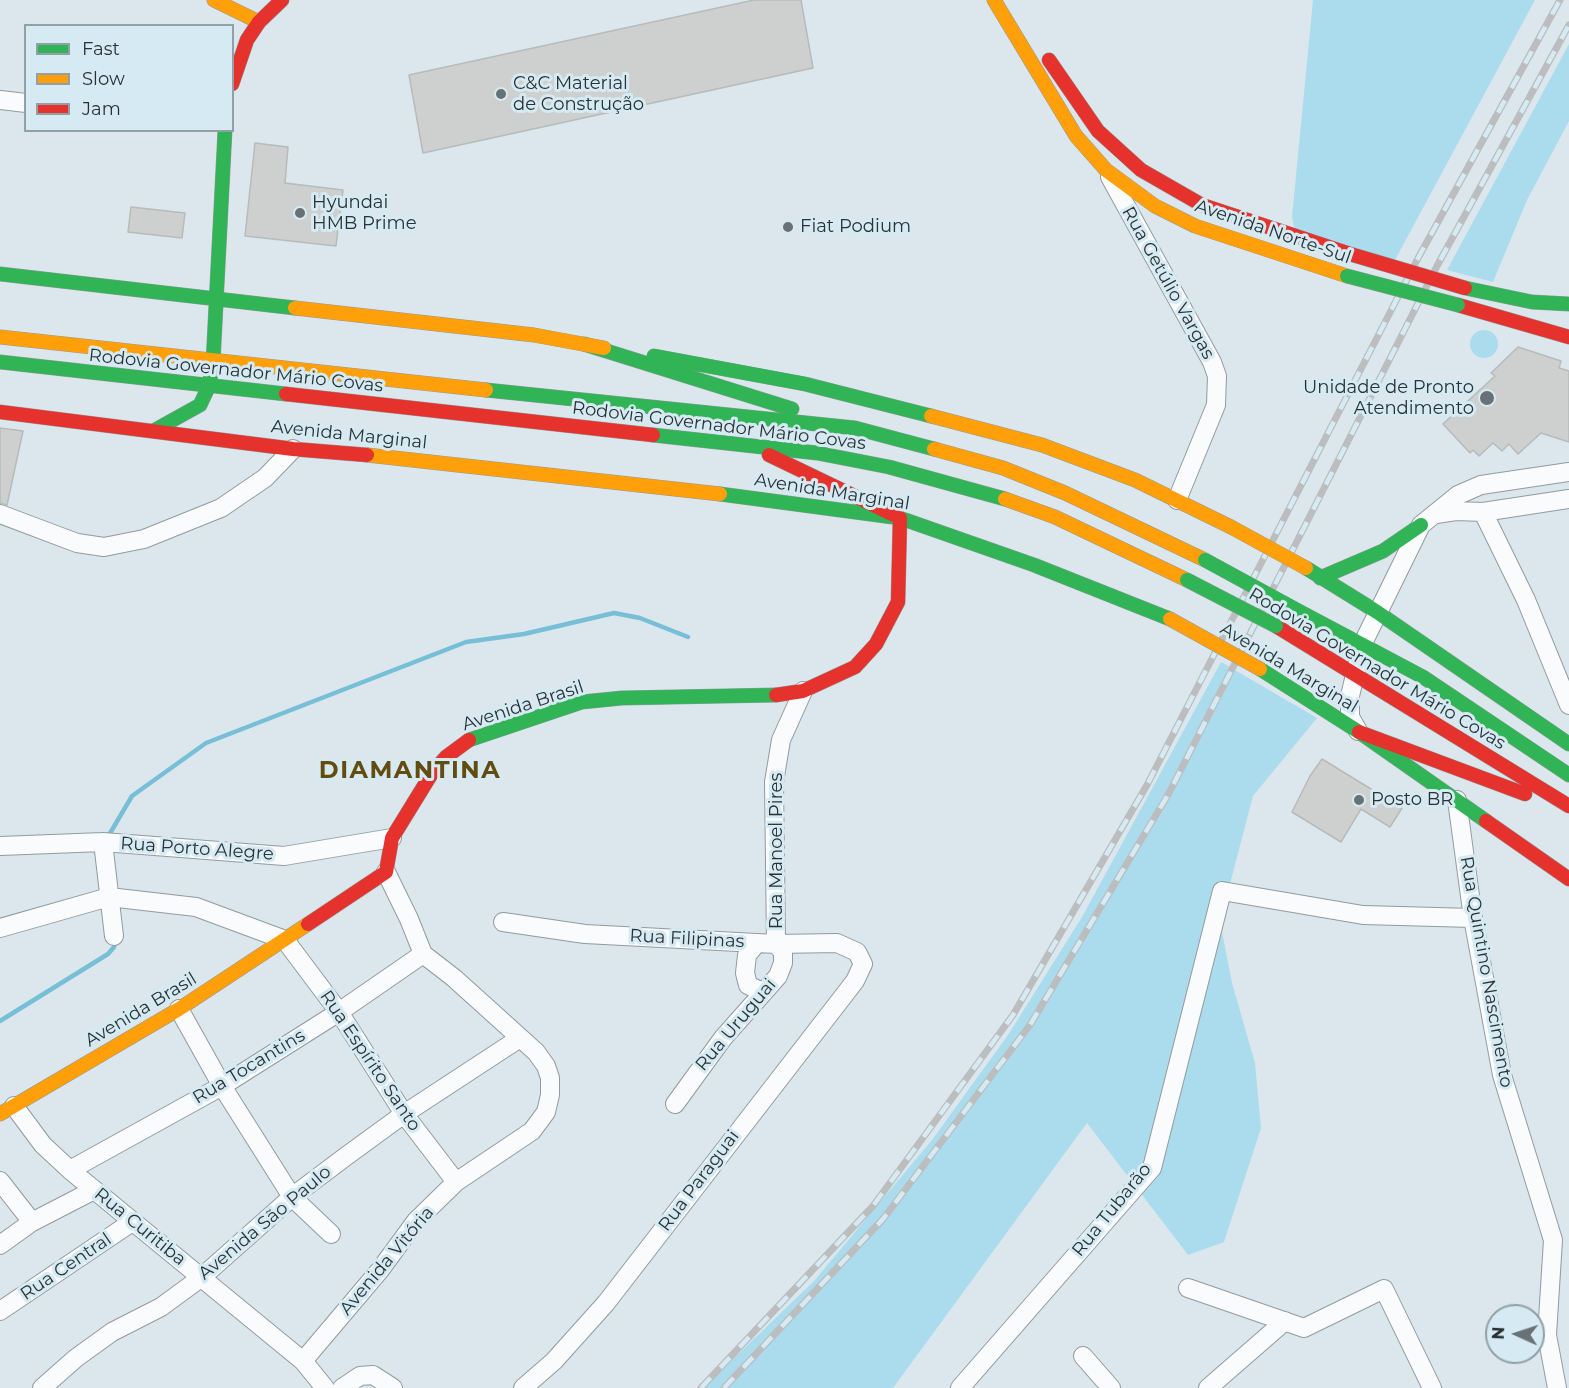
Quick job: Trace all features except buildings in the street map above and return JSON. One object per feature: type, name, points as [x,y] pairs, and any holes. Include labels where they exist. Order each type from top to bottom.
[{"type":"main road","points":[[214,0],[260,22]]},
{"type":"main road","points":[[234,78],[247,40],[260,22],[282,0]]},
{"type":"main road","name":"Avenida Norte-Sul","points":[[994,0],[1076,136],[1106,171],[1155,206],[1195,226],[1347,276],[1569,336]]},
{"type":"main road","name":"Avenida Norte-Sul","points":[[1043,49],[1098,131],[1141,170],[1175,192],[1213,209],[1350,254],[1465,288],[1532,302],[1569,304]]},
{"type":"main road","points":[[155,430],[188,414],[200,405],[209,386],[213,363],[225,132]]},
{"type":"main road","points":[[0,274],[534,334],[718,366],[938,417],[1077,456],[1177,500],[1306,568],[1377,612],[1569,744]]},
{"type":"main road","points":[[1534,326],[1569,326]]},
{"type":"main road","name":"Rodovia Governador Mário Covas","points":[[0,337],[213,363],[855,428],[1003,468],[1065,493],[1205,560],[1423,677],[1569,776]]},
{"type":"main road","points":[[584,344],[855,428]]},
{"type":"main road","name":"Rodovia Governador Mário Covas","points":[[0,362],[744,443],[889,466],[978,490],[1055,517],[1187,580],[1276,626],[1569,806]]},
{"type":"main road","name":"Avenida Marginal","points":[[0,412],[293,449],[398,457],[799,503],[900,518],[1034,565],[1170,619],[1260,669],[1359,732],[1569,879]]},
{"type":"main road","points":[[744,443],[900,518]]},
{"type":"main road","name":"Avenida Brasil","points":[[7,1110],[179,1009],[386,872],[392,838],[432,773],[446,757],[467,741],[582,702],[622,698],[773,696],[803,691],[855,667],[876,644],[898,602],[900,518]]},
{"type":"main road","points":[[1320,578],[1383,551],[1426,520]]},
{"type":"main road","points":[[1359,732],[1569,811]]},
{"type":"street","points":[[0,100],[24,103]]},
{"type":"street","name":"Rua Getúlio Vargas","points":[[1106,171],[1218,376],[1216,405],[1177,500]]},
{"type":"street","points":[[0,514],[77,543],[104,547],[144,539],[221,508],[265,478],[293,449]]},
{"type":"street","points":[[1359,732],[1350,717],[1354,674],[1362,645],[1426,520],[1458,495],[1481,485],[1569,472]]},
{"type":"street","points":[[1426,520],[1456,511],[1483,512],[1569,499]]},
{"type":"street","points":[[1483,512],[1565,678],[1569,705]]},
{"type":"street","name":"Rua Manoel Pires","points":[[776,944],[774,782],[781,740],[803,691]]},
{"type":"street","name":"Rua Quintino Nascimento","points":[[1457,800],[1473,918],[1502,1075],[1553,1240],[1547,1335],[1557,1388]]},
{"type":"street","name":"Rua Porto Alegre","points":[[0,846],[103,842],[284,856],[392,838]]},
{"type":"street","points":[[103,842],[114,936]]},
{"type":"street","name":"Avenida Vitória","points":[[303,1361],[380,1270],[416,1221],[456,1182],[521,1140],[546,1112],[550,1078],[546,1066],[520,1038],[454,978],[423,954],[386,872]]},
{"type":"street","name":"Rua Tubarão","points":[[960,1388],[1152,1168],[1222,891],[1363,915],[1473,918]]},
{"type":"street","points":[[0,928],[109,897],[196,907],[285,940]]},
{"type":"street","name":"Rua Filipinas","points":[[503,922],[585,934],[776,944],[837,944],[857,952],[862,964]]},
{"type":"street","name":"Rua Espírito Santo","points":[[285,940],[339,1012],[404,1114],[456,1182]]},
{"type":"street","points":[[757,943],[747,955],[745,973],[748,984],[762,992]]},
{"type":"street","name":"Rua Uruguai","points":[[675,1104],[695,1074],[762,992],[778,976],[783,963],[783,952],[776,944]]},
{"type":"street","name":"Rua Tocantins","points":[[69,1170],[222,1086],[339,1012],[423,954]]},
{"type":"street","name":"Rua Paraguai","points":[[523,1388],[554,1361],[606,1303],[855,981],[862,964]]},
{"type":"street","points":[[179,1009],[222,1086],[292,1197],[331,1234]]},
{"type":"street","name":"Avenida São Paulo","points":[[42,1388],[112,1332],[161,1307],[202,1277],[292,1197],[404,1114],[520,1038]]},
{"type":"street","name":"Rua Curitiba","points":[[7,1110],[69,1170],[303,1361]]},
{"type":"street","points":[[0,1181],[32,1222]]},
{"type":"street","points":[[0,1245],[32,1222],[94,1190]]},
{"type":"street","name":"Rua Central","points":[[0,1311],[63,1271],[132,1222]]},
{"type":"street","points":[[1188,1288],[1304,1328],[1384,1289],[1432,1388]]},
{"type":"street","points":[[1208,1388],[1285,1321]]},
{"type":"street","points":[[1083,1356],[1111,1388]]},
{"type":"street","points":[[303,1361],[325,1388]]},
{"type":"street","points":[[342,1388],[360,1376],[373,1375],[393,1388]]},
{"type":"shaded area","points":[[1313,0],[1535,0],[1395,260],[1295,232],[1292,217]]},
{"type":"shaded area","points":[[1569,44],[1569,121],[1527,200],[1493,282],[1447,270]]},
{"type":"shaded area","points":[[1484,330],[1494,334],[1498,344],[1494,354],[1484,358],[1474,354],[1470,344],[1474,334]]},
{"type":"shaded area","points":[[1221,662],[1317,718],[1253,796],[1220,922],[1232,983],[1255,1063],[1261,1128],[1224,1242],[1188,1255],[1087,1123],[893,1388],[703,1388],[814,1281],[932,1140],[1008,1035],[1082,917]]},
{"type":"waterway","points":[[109,835],[132,796],[206,743],[466,642],[524,634],[614,613],[640,618],[688,637]]},
{"type":"waterway","points":[[0,1021],[108,954],[114,947],[116,939]]},
{"type":"railway","points":[[701,1388],[873,1206],[1013,1015],[1147,785],[1417,260],[1560,0]]},
{"type":"railway","points":[[724,1388],[883,1219],[1030,1025],[1168,795],[1437,266],[1569,25]]},
{"type":"traffic: fast","points":[[213,363],[225,132]]},
{"type":"traffic: fast","points":[[0,274],[295,308]]},
{"type":"traffic: fast","points":[[1347,276],[1458,305]]},
{"type":"traffic: fast","points":[[1465,288],[1532,302],[1569,304]]},
{"type":"traffic: fast","points":[[584,344],[792,409]]},
{"type":"traffic: fast","points":[[654,356],[805,384],[931,416]]},
{"type":"traffic: fast","points":[[0,362],[286,394]]},
{"type":"traffic: fast","points":[[155,430],[200,405],[209,386],[212,368]]},
{"type":"traffic: fast","points":[[486,390],[855,428],[934,449]]},
{"type":"traffic: fast","points":[[653,435],[817,453],[889,467],[1005,499]]},
{"type":"traffic: fast","points":[[720,494],[900,518],[1034,565],[1170,619]]},
{"type":"traffic: fast","points":[[1320,578],[1383,551],[1421,525]]},
{"type":"traffic: fast","points":[[1205,560],[1293,608]]},
{"type":"traffic: fast","points":[[1306,568],[1377,612],[1569,744]]},
{"type":"traffic: fast","points":[[1187,580],[1276,626]]},
{"type":"traffic: fast","points":[[1293,608],[1423,677],[1569,775]]},
{"type":"traffic: fast","points":[[1260,669],[1359,732],[1486,821]]},
{"type":"traffic: fast","points":[[469,740],[582,702],[622,698],[776,695]]},
{"type":"traffic: slow","points":[[214,0],[259,22]]},
{"type":"traffic: slow","points":[[994,0],[1076,136],[1106,170],[1155,206],[1195,226],[1347,276]]},
{"type":"traffic: slow","points":[[295,308],[534,335],[604,348]]},
{"type":"traffic: slow","points":[[0,337],[486,390]]},
{"type":"traffic: slow","points":[[931,416],[1042,445],[1135,480],[1231,527]]},
{"type":"traffic: slow","points":[[934,449],[1003,468],[1065,493],[1205,560]]},
{"type":"traffic: slow","points":[[367,455],[720,494]]},
{"type":"traffic: slow","points":[[1005,499],[1055,517],[1187,580]]},
{"type":"traffic: slow","points":[[1231,527],[1306,568]]},
{"type":"traffic: slow","points":[[1170,619],[1260,669]]},
{"type":"traffic: slow","points":[[0,1114],[179,1009],[308,924]]},
{"type":"traffic: jam","points":[[234,78],[247,40],[259,22],[282,0]]},
{"type":"traffic: jam","points":[[1049,60],[1098,131],[1141,170],[1202,205],[1350,254]]},
{"type":"traffic: jam","points":[[1350,254],[1465,288]]},
{"type":"traffic: jam","points":[[1458,305],[1569,337]]},
{"type":"traffic: jam","points":[[286,394],[653,435]]},
{"type":"traffic: jam","points":[[0,412],[293,449],[367,455]]},
{"type":"traffic: jam","points":[[769,455],[900,518]]},
{"type":"traffic: jam","points":[[776,695],[803,691],[855,667],[876,644],[898,602],[900,518]]},
{"type":"traffic: jam","points":[[1276,626],[1569,806]]},
{"type":"traffic: jam","points":[[1359,732],[1525,794]]},
{"type":"traffic: jam","points":[[308,924],[386,872],[392,838],[432,773],[446,757],[469,740]]},
{"type":"traffic: jam","points":[[1486,821],[1569,879]]},
{"type":"place","name":"C&C Material de Construção","points":[[501,94]]},
{"type":"place","name":"Hyundai HMB Prime","points":[[300,213]]},
{"type":"place","name":"Fiat Podium","points":[[788,227]]},
{"type":"place","name":"Unidade de Pronto Atendimento","points":[[1487,398]]},
{"type":"place","name":"Posto BR","points":[[1359,800]]},
{"type":"district","name":"DIAMANTINA","points":[[410,771]]}]
